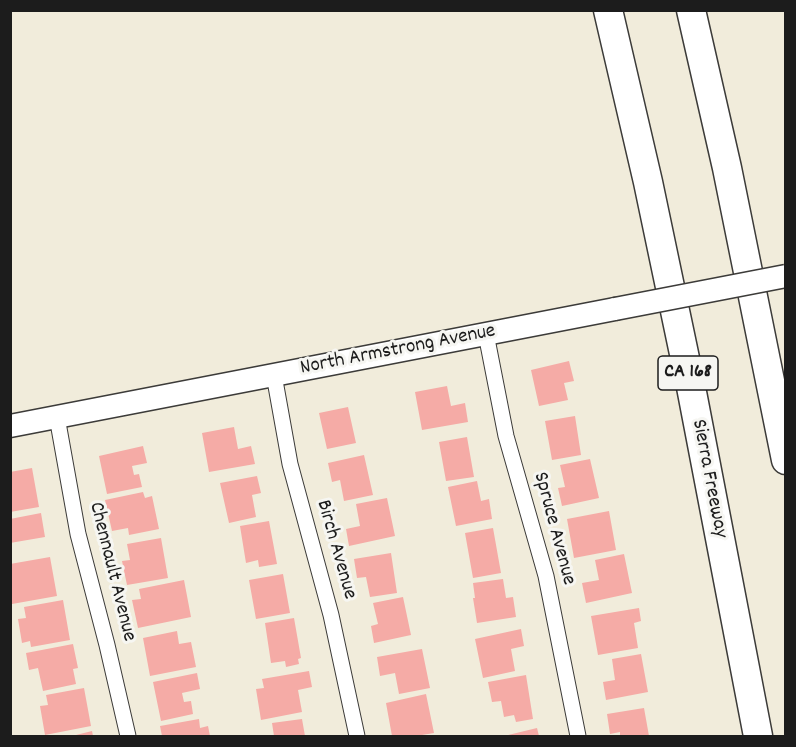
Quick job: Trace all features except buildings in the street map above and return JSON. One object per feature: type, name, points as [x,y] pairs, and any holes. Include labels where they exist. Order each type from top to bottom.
[{"type":"highway","name":"Sierra Freeway","points":[[608,10],[648,182],[759,736]]},
{"type":"highway","points":[[691,10],[727,168],[786,460]]},
{"type":"street","name":"North Armstrong Avenue","points":[[10,426],[786,276]]},
{"type":"street","name":"Spruce Avenue","points":[[486,334],[506,436],[546,576],[578,736]]},
{"type":"street","name":"Birch Avenue","points":[[274,375],[290,464],[331,615],[357,736]]},
{"type":"street","name":"Chennault Avenue","points":[[57,417],[78,534],[108,645],[128,736]]}]
